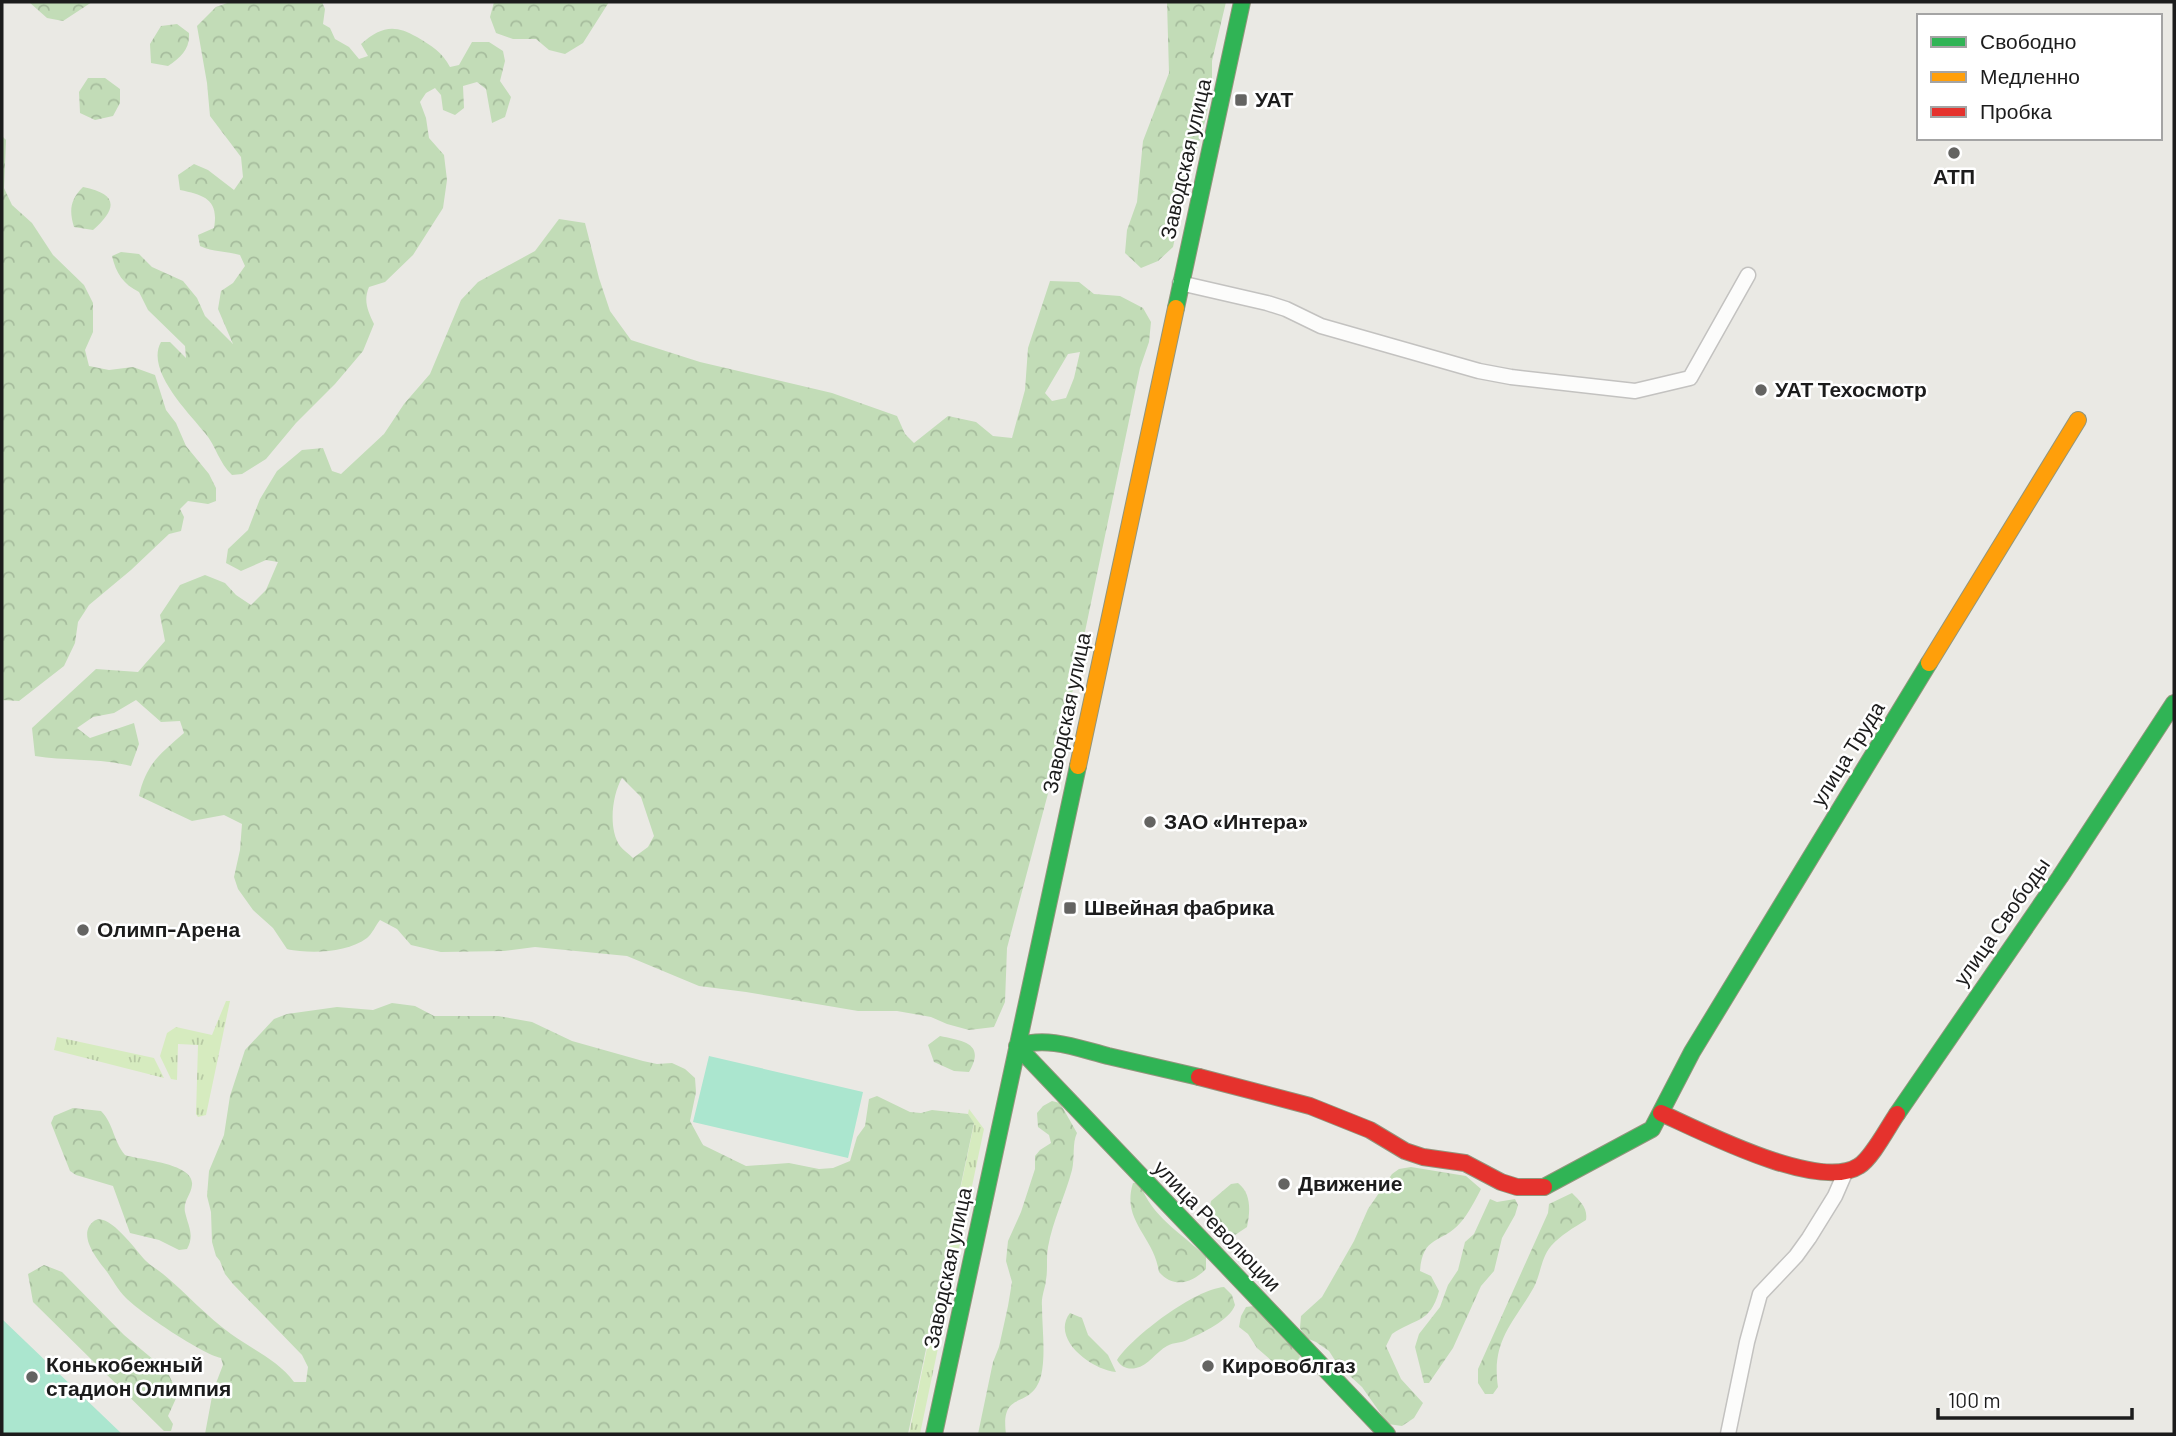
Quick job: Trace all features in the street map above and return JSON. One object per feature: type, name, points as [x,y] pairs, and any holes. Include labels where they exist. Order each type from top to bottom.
[{"type":"street","name":"Заводская улица","points":[[934,1434],[1242,2]]},
{"type":"street","points":[[1180,283],[1267,303],[1321,326],[1479,371],[1548,383],[1635,391],[1690,378],[1748,275]]},
{"type":"street","name":"улица Труда","points":[[1017,1046],[1032,1041],[1070,1044],[1105,1055],[1247,1088],[1310,1106],[1370,1130],[1405,1151],[1423,1157],[1465,1163],[1501,1182],[1517,1187],[1547,1187],[1652,1129],[1692,1052],[1791,887],[2078,420]]},
{"type":"street","name":"улица Свободы","points":[[1845,1173],[1863,1164],[2126,780],[2174,703]]},
{"type":"street","name":"улица Революции","points":[[1017,1046],[1387,1434]]},
{"type":"street","points":[[1661,1113],[1764,1156],[1796,1166],[1845,1173],[1835,1196],[1809,1238],[1760,1294],[1728,1434]]},
{"type":"green space","points":[[29,2],[92,2],[63,21],[47,18]]},
{"type":"green space","points":[[230,2],[322,2],[325,9],[323,24],[330,28],[335,39],[349,47],[359,59],[368,56],[361,44],[375,33],[388,29],[402,30],[432,46],[450,67],[459,65],[472,42],[489,42],[503,51],[505,61],[500,81],[511,97],[505,117],[492,123],[486,89],[477,82],[463,86],[464,108],[455,115],[443,110],[441,95],[435,88],[426,93],[420,102],[429,138],[444,155],[447,180],[443,208],[413,255],[385,282],[369,287],[366,301],[374,324],[363,351],[266,459],[242,474],[232,475],[209,438],[171,390],[159,365],[161,342],[170,342],[186,358],[185,346],[148,310],[139,292],[121,277],[112,256],[121,252],[139,254],[152,267],[183,281],[197,298],[205,316],[233,344],[218,309],[221,291],[233,283],[245,266],[240,255],[200,246],[198,235],[214,228],[214,211],[208,200],[180,190],[178,175],[194,164],[208,170],[234,190],[243,177],[241,157],[210,116],[197,26],[216,7]]},
{"type":"green space","points":[[494,2],[609,2],[583,43],[565,54],[549,50],[536,39],[513,39],[496,33],[490,17]]},
{"type":"green space","points":[[1167,2],[1226,2],[1212,61],[1212,83],[1206,118],[1186,187],[1173,247],[1158,261],[1141,268],[1125,253],[1127,230],[1137,202],[1143,141],[1169,73]]},
{"type":"green space","points":[[177,24],[189,33],[184,52],[168,66],[151,63],[150,44],[161,26]]},
{"type":"green space","points":[[88,78],[105,78],[120,89],[120,103],[113,116],[95,120],[80,113],[79,92]]},
{"type":"green space","points":[[2,136],[6,140],[4,188],[12,205],[32,223],[53,255],[84,285],[93,303],[93,332],[85,350],[89,366],[109,370],[133,367],[155,375],[166,410],[176,423],[186,446],[209,474],[216,488],[216,501],[208,504],[188,501],[180,509],[184,517],[181,531],[169,534],[89,605],[78,622],[75,643],[64,666],[19,701],[2,700]]},
{"type":"green space","points":[[83,187],[103,194],[110,203],[107,215],[93,230],[74,227],[72,221],[73,201]]},
{"type":"green space","points":[[559,219],[585,223],[610,311],[631,340],[700,362],[832,393],[897,416],[905,434],[914,443],[948,416],[976,422],[993,436],[1012,438],[1025,390],[1028,348],[1050,281],[1079,282],[1094,294],[1120,296],[1143,308],[1151,322],[1149,342],[1140,368],[1063,737],[1007,948],[1005,1002],[994,1027],[969,1030],[931,1017],[897,1011],[858,1011],[699,986],[627,956],[535,947],[504,951],[441,952],[411,945],[397,929],[380,920],[367,938],[349,947],[317,952],[287,949],[273,928],[253,910],[238,889],[234,877],[242,824],[224,815],[192,821],[139,796],[150,768],[184,733],[180,721],[161,722],[136,700],[114,713],[93,717],[77,728],[90,738],[134,723],[139,744],[131,766],[35,756],[32,728],[96,669],[138,672],[165,641],[160,615],[180,585],[205,575],[225,583],[251,605],[266,590],[278,562],[266,560],[241,571],[226,563],[228,549],[248,530],[260,499],[277,471],[302,450],[323,448],[332,471],[341,474],[384,434],[404,404],[430,374],[461,300],[478,282],[535,251]],"holes":[[[1080,352],[1066,398],[1052,401],[1045,393],[1068,354]],[[622,778],[641,797],[654,836],[648,847],[633,858],[620,846],[614,831],[614,803]]]},
{"type":"green space","points":[[226,1001],[230,1001],[206,1115],[198,1117],[198,1045],[178,1044],[177,1080],[171,1079],[160,1056],[167,1033],[176,1027],[212,1035]]},
{"type":"green space","points":[[392,1003],[415,1006],[434,1016],[498,1016],[532,1022],[572,1041],[643,1061],[672,1063],[695,1078],[696,1092],[690,1121],[703,1145],[746,1166],[789,1163],[819,1169],[833,1168],[850,1161],[857,1137],[865,1126],[869,1099],[877,1096],[910,1112],[932,1110],[968,1114],[974,1123],[908,1434],[205,1434],[213,1391],[223,1365],[221,1358],[172,1332],[126,1298],[93,1252],[88,1239],[89,1226],[100,1219],[114,1226],[146,1261],[222,1327],[273,1361],[294,1382],[306,1382],[308,1367],[302,1355],[233,1284],[216,1256],[207,1196],[209,1171],[224,1135],[230,1096],[245,1050],[274,1019],[287,1014],[337,1007],[373,1010]]},
{"type":"green space","points":[[940,1036],[970,1045],[975,1055],[969,1072],[954,1071],[934,1062],[928,1045]]},
{"type":"green space","points":[[57,1037],[154,1058],[164,1078],[54,1050]]},
{"type":"green space","points":[[709,1056],[863,1092],[848,1158],[693,1122]]},
{"type":"green space","points":[[1052,1101],[1060,1103],[1077,1133],[1072,1170],[1048,1247],[1042,1303],[1044,1350],[1041,1376],[1030,1394],[1012,1404],[1008,1410],[1005,1419],[1006,1434],[978,1434],[1012,1282],[1006,1261],[1008,1241],[1035,1169],[1035,1156],[1051,1143],[1049,1135],[1038,1127],[1037,1113]]},
{"type":"green space","points":[[73,1108],[101,1111],[109,1121],[125,1155],[176,1167],[191,1178],[192,1185],[185,1208],[191,1235],[187,1249],[179,1250],[159,1240],[130,1233],[113,1186],[70,1171],[51,1123],[54,1116]]},
{"type":"green space","points":[[969,1109],[984,1129],[920,1434],[909,1434],[974,1124],[968,1114]]},
{"type":"green space","points":[[1411,1167],[1466,1176],[1481,1189],[1461,1222],[1429,1245],[1425,1251],[1420,1271],[1431,1276],[1439,1291],[1431,1309],[1421,1319],[1392,1334],[1386,1346],[1401,1379],[1423,1403],[1414,1418],[1402,1426],[1388,1424],[1362,1387],[1338,1365],[1329,1351],[1306,1338],[1300,1328],[1301,1316],[1322,1297],[1354,1241],[1368,1209],[1392,1174],[1399,1169]]},
{"type":"green space","points":[[1133,1183],[1140,1183],[1159,1215],[1206,1257],[1206,1269],[1201,1274],[1189,1281],[1177,1282],[1159,1272],[1156,1259],[1131,1208]]},
{"type":"green space","points":[[1238,1183],[1248,1198],[1247,1227],[1235,1235],[1220,1234],[1212,1219],[1211,1201],[1231,1184]]},
{"type":"green space","points":[[1572,1193],[1585,1208],[1586,1220],[1563,1235],[1548,1251],[1534,1287],[1501,1344],[1497,1371],[1498,1387],[1493,1394],[1485,1394],[1478,1383],[1478,1369],[1548,1213],[1549,1204]]},
{"type":"green space","points":[[1490,1199],[1497,1202],[1515,1199],[1518,1205],[1515,1215],[1502,1238],[1494,1271],[1481,1286],[1453,1348],[1429,1383],[1424,1383],[1415,1347],[1419,1334],[1440,1307],[1448,1285],[1458,1270],[1465,1242],[1474,1234]]},
{"type":"green space","points":[[44,1265],[62,1272],[124,1335],[167,1371],[178,1394],[168,1416],[173,1424],[171,1431],[164,1431],[33,1302],[28,1274]]},
{"type":"green space","points":[[1224,1287],[1232,1295],[1235,1305],[1222,1321],[1187,1340],[1167,1346],[1140,1367],[1128,1368],[1117,1360],[1136,1339],[1166,1315],[1197,1296]]},
{"type":"green space","points":[[1254,1306],[1298,1352],[1300,1357],[1293,1366],[1280,1368],[1257,1348],[1248,1334],[1239,1327],[1246,1307]]},
{"type":"green space","points":[[1070,1313],[1082,1318],[1088,1335],[1108,1355],[1116,1372],[1096,1366],[1069,1343],[1065,1323]]},
{"type":"green space","name":"Конькобежный стадион Олимпия","points":[[2,1319],[122,1434],[2,1434]]},
{"type":"traffic: fast","points":[[1176,308],[1242,2]]},
{"type":"traffic: fast","points":[[1544,1187],[1652,1129],[1692,1052],[1929,663]]},
{"type":"traffic: fast","points":[[1897,1114],[2060,877],[2174,703]]},
{"type":"traffic: fast","points":[[934,1434],[1078,766]]},
{"type":"traffic: fast","points":[[1199,1077],[1062,1044],[1040,1042],[1017,1046],[1387,1434]]},
{"type":"traffic: slow","points":[[1078,766],[1176,308]]},
{"type":"traffic: slow","points":[[1929,663],[2078,420]]},
{"type":"traffic: jam","points":[[1199,1077],[1310,1106],[1370,1130],[1405,1151],[1423,1157],[1465,1163],[1501,1182],[1517,1187],[1544,1187]]},
{"type":"traffic: jam","points":[[1661,1113],[1732,1145],[1790,1166],[1841,1172],[1864,1162],[1897,1114]]},
{"type":"place","name":"УАТ","points":[[1241,100]]},
{"type":"place","name":"АТП","points":[[1954,153]]},
{"type":"place","name":"УАТ Техосмотр","points":[[1761,390]]},
{"type":"place","name":"ЗАО «Интера»","points":[[1150,822]]},
{"type":"place","name":"Швейная фабрика","points":[[1070,908]]},
{"type":"place","name":"Олимп-Арена","points":[[83,930]]},
{"type":"place","name":"Движение","points":[[1284,1184]]},
{"type":"place","name":"Кировоблгаз","points":[[1208,1366]]},
{"type":"place","name":"Конькобежный стадион Олимпия","points":[[32,1377]]}]
